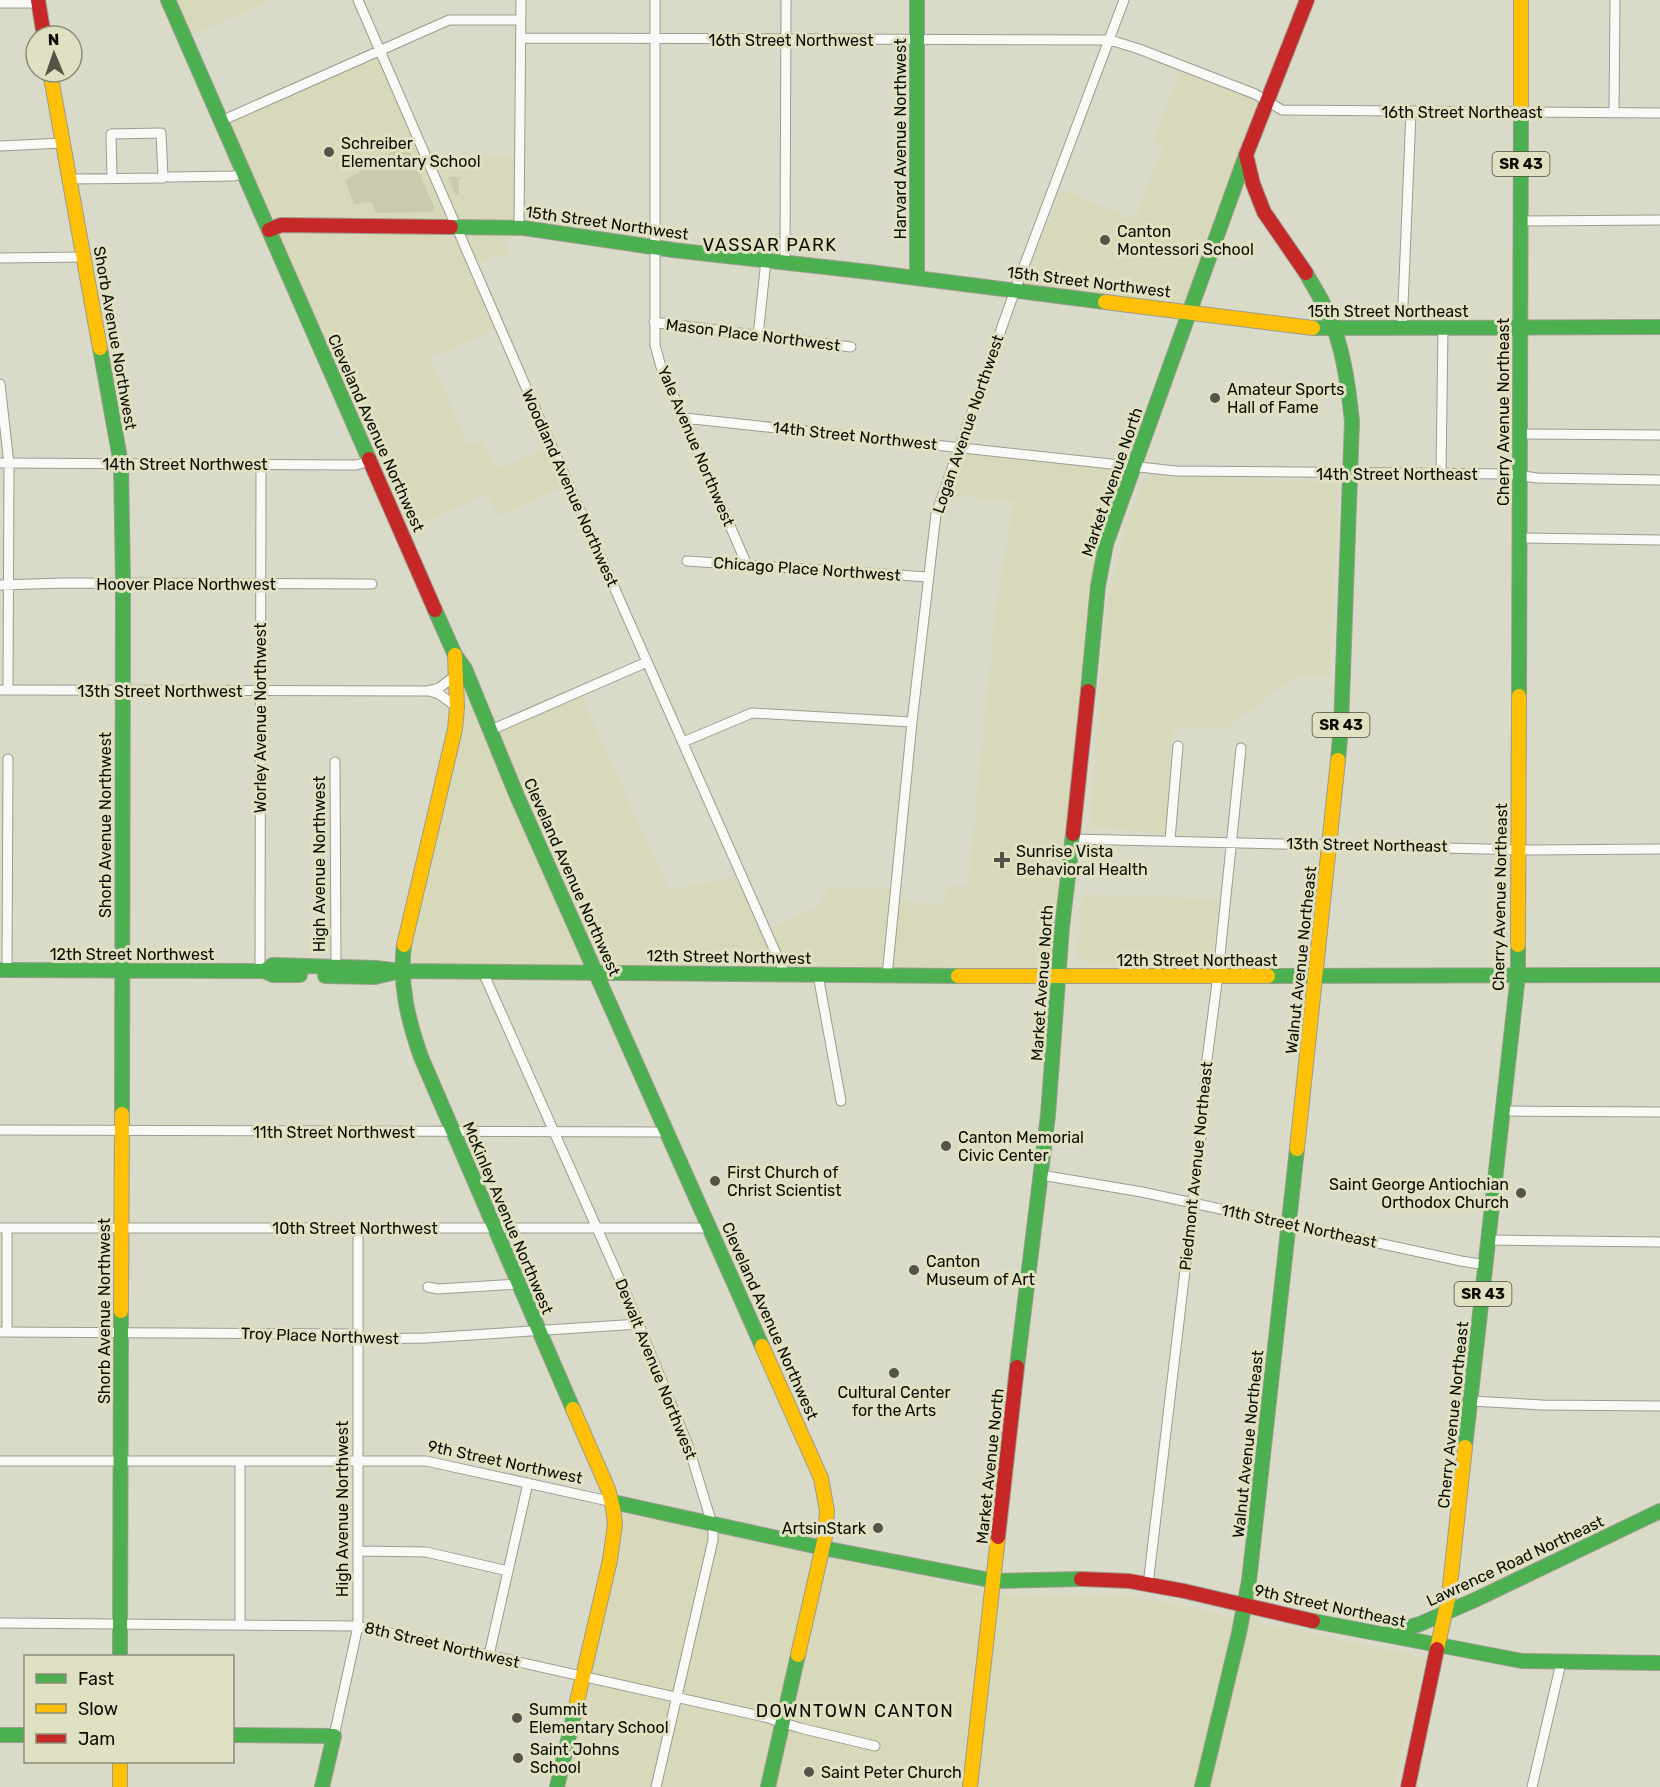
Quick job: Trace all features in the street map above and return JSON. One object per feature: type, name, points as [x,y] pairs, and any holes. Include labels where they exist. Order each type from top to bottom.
[{"type":"main road","name":"Cleveland Avenue Northwest","points":[[168,0],[455,655],[465,669],[517,796],[821,1478],[827,1511],[823,1548],[768,1787]]},
{"type":"main road","name":"Harvard Avenue Northwest","points":[[917,0],[917,278]]},
{"type":"main road","name":"Market Avenue North","points":[[970,1787],[1030,1253],[1049,1107],[1065,900],[1099,579],[1106,544],[1133,467],[1266,100],[1307,0]]},
{"type":"main road","name":"Cherry Avenue Northeast","points":[[1408,1787],[1449,1594],[1518,975],[1521,0]]},
{"type":"main road","points":[[38,2],[42,24]]},
{"type":"main road","name":"Shorb Avenue Northwest","points":[[52,84],[121,464],[123,691],[120,1655]]},
{"type":"main road","name":"Walnut Avenue Northeast","points":[[1203,1787],[1245,1605],[1316,976],[1344,684],[1351,474],[1351,401],[1344,362],[1334,329],[1308,276],[1264,212],[1253,184],[1246,155]]},
{"type":"main road","name":"15th Street Northwest","points":[[269,230],[281,225],[519,228],[655,247],[1189,312]]},
{"type":"main road","name":"15th Street Northeast","points":[[1189,312],[1300,327],[1334,329],[1660,327]]},
{"type":"main road","name":"McKinley Avenue Northwest","points":[[455,655],[457,707],[451,748],[404,941],[401,970],[404,1005],[412,1033],[453,1132],[613,1502],[616,1521],[615,1534],[557,1787]]},
{"type":"main road","name":"12th Street Northwest","points":[[262,971],[273,965],[401,970],[1058,977]]},
{"type":"main road","name":"12th Street Northwest","points":[[4,970],[262,971],[273,975],[375,977],[401,970]]},
{"type":"main road","name":"12th Street Northeast","points":[[1058,977],[1660,975]]},
{"type":"main road","name":"9th Street Northwest","points":[[613,1502],[931,1571],[994,1581]]},
{"type":"main road","name":"Lawrence Road Northeast","points":[[1381,1635],[1404,1630],[1445,1613],[1660,1510]]},
{"type":"main road","name":"9th Street Northeast","points":[[994,1581],[1087,1579],[1129,1581],[1381,1635],[1521,1661],[1660,1663]]},
{"type":"main road","points":[[0,1735],[24,1735]]},
{"type":"main road","points":[[234,1735],[334,1736]]},
{"type":"main road","name":"High Avenue Northwest","points":[[322,1787],[334,1736]]},
{"type":"main road","points":[[120,1763],[120,1787]]},
{"type":"street","name":"Woodland Avenue Northwest","points":[[358,0],[785,974]]},
{"type":"street","points":[[519,228],[521,0]]},
{"type":"street","name":"Yale Avenue Northwest","points":[[655,0],[654,322],[657,356],[747,565]]},
{"type":"street","points":[[785,262],[786,0]]},
{"type":"street","name":"Logan Avenue Northwest","points":[[887,976],[912,722],[936,514],[1015,290],[1124,0]]},
{"type":"street","points":[[1614,113],[1615,0]]},
{"type":"street","points":[[0,3],[38,2]]},
{"type":"street","points":[[221,121],[449,20],[521,20]]},
{"type":"street","name":"16th Street Northwest","points":[[521,38],[1110,40],[1150,53],[1266,100]]},
{"type":"street","name":"16th Street Northeast","points":[[1266,100],[1282,110],[1660,113]]},
{"type":"street","points":[[1402,329],[1411,112]]},
{"type":"street","points":[[112,179],[111,134],[161,133],[166,178]]},
{"type":"street","points":[[0,146],[63,143]]},
{"type":"street","points":[[69,180],[234,176],[243,173]]},
{"type":"street","points":[[1521,220],[1660,220]]},
{"type":"street","points":[[0,258],[85,257]]},
{"type":"street","points":[[758,336],[766,260]]},
{"type":"street","name":"Mason Place Northwest","points":[[654,322],[851,347]]},
{"type":"street","points":[[1441,474],[1443,328]]},
{"type":"street","points":[[0,384],[4,464],[4,690]]},
{"type":"street","name":"14th Street Northwest","points":[[684,418],[1133,467]]},
{"type":"street","points":[[1520,434],[1660,435]]},
{"type":"street","name":"14th Street Northwest","points":[[4,464],[356,465],[370,461]]},
{"type":"street","name":"Worley Avenue Northwest","points":[[261,465],[262,971]]},
{"type":"street","name":"14th Street Northeast","points":[[1133,467],[1176,471],[1509,474],[1538,478],[1660,480]]},
{"type":"street","points":[[1519,538],[1660,540]]},
{"type":"street","name":"Chicago Place Northwest","points":[[687,561],[928,577]]},
{"type":"street","name":"Hoover Place Northwest","points":[[4,584],[372,584]]},
{"type":"street","points":[[491,729],[647,662]]},
{"type":"street","name":"13th Street Northwest","points":[[4,690],[427,691],[439,688],[455,676]]},
{"type":"street","name":"13th Street Northwest","points":[[427,691],[439,694],[457,707]]},
{"type":"street","points":[[683,742],[753,713],[912,722]]},
{"type":"street","points":[[1170,840],[1179,746]]},
{"type":"street","name":"Piedmont Avenue Northeast","points":[[1148,1585],[1202,1126],[1206,1067],[1218,975],[1241,747]]},
{"type":"street","points":[[4,970],[8,759]]},
{"type":"street","name":"High Avenue Northwest","points":[[335,762],[336,967]]},
{"type":"street","name":"13th Street Northeast","points":[[1073,839],[1518,849],[1660,849]]},
{"type":"street","name":"Dewalt Avenue Northwest","points":[[482,970],[639,1324],[688,1445],[711,1522],[713,1540],[656,1787]]},
{"type":"street","points":[[818,975],[841,1101]]},
{"type":"street","points":[[1503,1111],[1660,1112]]},
{"type":"street","name":"11th Street Northwest","points":[[0,1130],[667,1132]]},
{"type":"street","name":"11th Street Northeast","points":[[1041,1175],[1142,1192],[1486,1265]]},
{"type":"street","points":[[3,1332],[4,1228]]},
{"type":"street","name":"10th Street Northwest","points":[[4,1228],[710,1228]]},
{"type":"street","name":"High Avenue Northwest","points":[[334,1736],[358,1626],[358,1228]]},
{"type":"street","points":[[1488,1240],[1660,1242]]},
{"type":"street","points":[[428,1287],[438,1289],[518,1284]]},
{"type":"street","name":"Troy Place Northwest","points":[[3,1332],[351,1334],[366,1339],[539,1332],[639,1324]]},
{"type":"street","points":[[1471,1401],[1542,1405],[1660,1406]]},
{"type":"street","name":"9th Street Northwest","points":[[0,1461],[426,1461],[613,1502]]},
{"type":"street","points":[[240,1461],[240,1624]]},
{"type":"street","points":[[489,1655],[528,1483]]},
{"type":"street","points":[[358,1551],[426,1552],[508,1571]]},
{"type":"street","name":"8th Street Northwest","points":[[0,1623],[358,1626],[677,1697],[875,1746]]},
{"type":"street","points":[[1532,1787],[1561,1663]]},
{"type":"shaded area","points":[[175,0],[270,0],[270,1],[191,35]]},
{"type":"shaded area","points":[[380,50],[434,173],[475,157],[520,156],[519,227],[504,227],[508,255],[487,258],[484,262],[474,266],[500,328],[430,358],[468,446],[482,440],[496,469],[552,446],[569,484],[498,516],[488,494],[401,532],[221,121]]},
{"type":"shaded area","points":[[1181,71],[1262,102],[1183,307],[1021,288],[1062,190],[1135,219],[1164,145],[1153,140]]},
{"type":"shaded area","points":[[397,150],[405,150],[411,154],[434,207],[433,212],[378,213],[375,212],[370,202],[354,204],[345,180],[360,172],[362,165]]},
{"type":"shaded area","points":[[448,177],[461,177],[459,195],[456,195]]},
{"type":"shaded area","points":[[961,453],[1128,471],[1099,557],[1054,973],[406,964],[462,679],[487,733],[580,694],[669,890],[746,875],[769,929],[817,907],[830,888],[889,888],[890,901],[945,904],[947,886],[968,886],[996,611],[1014,501],[947,495]]},
{"type":"shaded area","points":[[1147,475],[1331,482],[1338,487],[1330,676],[1298,675],[1224,729],[1173,726],[1165,834],[1090,826],[1107,606],[1126,525]]},
{"type":"shaded area","points":[[1083,894],[1219,899],[1211,961],[1204,964],[1090,964],[1076,956]]},
{"type":"shaded area","points":[[628,1514],[1010,1596],[1131,1596],[1425,1658],[1394,1787],[553,1787]]},
{"type":"traffic: fast","points":[[168,0],[369,459]]},
{"type":"traffic: fast","points":[[917,0],[917,278]]},
{"type":"traffic: fast","points":[[1519,696],[1521,108]]},
{"type":"traffic: fast","points":[[1088,691],[1098,586],[1106,544],[1246,155]]},
{"type":"traffic: fast","points":[[451,227],[524,228],[673,250],[1105,302]]},
{"type":"traffic: fast","points":[[1306,273],[1333,324],[1347,379],[1352,421],[1338,760]]},
{"type":"traffic: fast","points":[[1313,328],[1660,327]]},
{"type":"traffic: fast","points":[[100,348],[121,464],[123,583],[122,1114]]},
{"type":"traffic: fast","points":[[435,610],[455,655],[465,669],[517,796],[762,1346]]},
{"type":"traffic: fast","points":[[1017,1367],[1048,1115],[1062,927],[1073,834]]},
{"type":"traffic: fast","points":[[404,945],[403,974],[406,1002],[421,1057],[573,1409]]},
{"type":"traffic: fast","points":[[1465,1447],[1518,975],[1518,945]]},
{"type":"traffic: fast","points":[[264,971],[273,965],[401,971],[958,976]]},
{"type":"traffic: fast","points":[[0,970],[264,971],[273,975],[300,975]]},
{"type":"traffic: fast","points":[[325,976],[375,977],[392,973]]},
{"type":"traffic: fast","points":[[1268,976],[1660,975]]},
{"type":"traffic: fast","points":[[1202,1787],[1239,1633],[1249,1581],[1297,1149]]},
{"type":"traffic: fast","points":[[120,1655],[121,1311]]},
{"type":"traffic: fast","points":[[613,1502],[823,1548],[995,1581],[1081,1579]]},
{"type":"traffic: fast","points":[[1389,1633],[1420,1624],[1477,1599],[1660,1511]]},
{"type":"traffic: fast","points":[[1313,1621],[1522,1661],[1660,1663]]},
{"type":"traffic: fast","points":[[768,1787],[798,1655]]},
{"type":"traffic: fast","points":[[557,1787],[576,1706]]},
{"type":"traffic: fast","points":[[0,1735],[24,1735]]},
{"type":"traffic: fast","points":[[234,1735],[334,1736],[322,1787]]},
{"type":"traffic: slow","points":[[1521,0],[1521,108]]},
{"type":"traffic: slow","points":[[52,84],[100,348]]},
{"type":"traffic: slow","points":[[1105,302],[1313,328]]},
{"type":"traffic: slow","points":[[404,945],[455,729],[457,707],[455,655]]},
{"type":"traffic: slow","points":[[1518,945],[1519,696]]},
{"type":"traffic: slow","points":[[1297,1149],[1338,760]]},
{"type":"traffic: slow","points":[[958,976],[1268,976]]},
{"type":"traffic: slow","points":[[121,1311],[122,1114]]},
{"type":"traffic: slow","points":[[762,1346],[821,1478],[827,1511],[825,1537],[798,1655]]},
{"type":"traffic: slow","points":[[573,1409],[608,1489],[615,1524],[610,1560],[576,1706]]},
{"type":"traffic: slow","points":[[1437,1649],[1449,1595],[1465,1447]]},
{"type":"traffic: slow","points":[[970,1787],[998,1537]]},
{"type":"traffic: slow","points":[[120,1763],[120,1787]]},
{"type":"traffic: jam","points":[[38,0],[42,24]]},
{"type":"traffic: jam","points":[[1306,273],[1264,212],[1253,184],[1246,155],[1307,0]]},
{"type":"traffic: jam","points":[[269,230],[281,225],[451,227]]},
{"type":"traffic: jam","points":[[369,459],[435,610]]},
{"type":"traffic: jam","points":[[1073,834],[1088,691]]},
{"type":"traffic: jam","points":[[998,1537],[1017,1367]]},
{"type":"traffic: jam","points":[[1081,1579],[1129,1581],[1184,1591],[1313,1621]]},
{"type":"traffic: jam","points":[[1408,1787],[1437,1649]]},
{"type":"place","name":"Schreiber Elementary School","points":[[329,152]]},
{"type":"place","name":"Canton Montessori School","points":[[1105,240]]},
{"type":"place","name":"Amateur Sports Hall of Fame","points":[[1215,398]]},
{"type":"place","name":"Sunrise Vista Behavioral Health","points":[[1002,860]]},
{"type":"place","name":"Canton Memorial Civic Center","points":[[946,1146]]},
{"type":"place","name":"First Church of Christ Scientist","points":[[715,1181]]},
{"type":"place","name":"Saint George Antiochian Orthodox Church","points":[[1521,1193]]},
{"type":"place","name":"Canton Museum of Art","points":[[914,1270]]},
{"type":"place","name":"Cultural Center for the Arts","points":[[894,1373]]},
{"type":"place","name":"ArtsinStark","points":[[878,1528]]},
{"type":"place","name":"Summit Elementary School","points":[[517,1718]]},
{"type":"place","name":"Saint Johns School","points":[[518,1758]]},
{"type":"place","name":"Saint Peter Church","points":[[809,1772]]},
{"type":"district","name":"VASSAR PARK","points":[[770,245]]},
{"type":"district","name":"DOWNTOWN CANTON","points":[[855,1711]]}]
